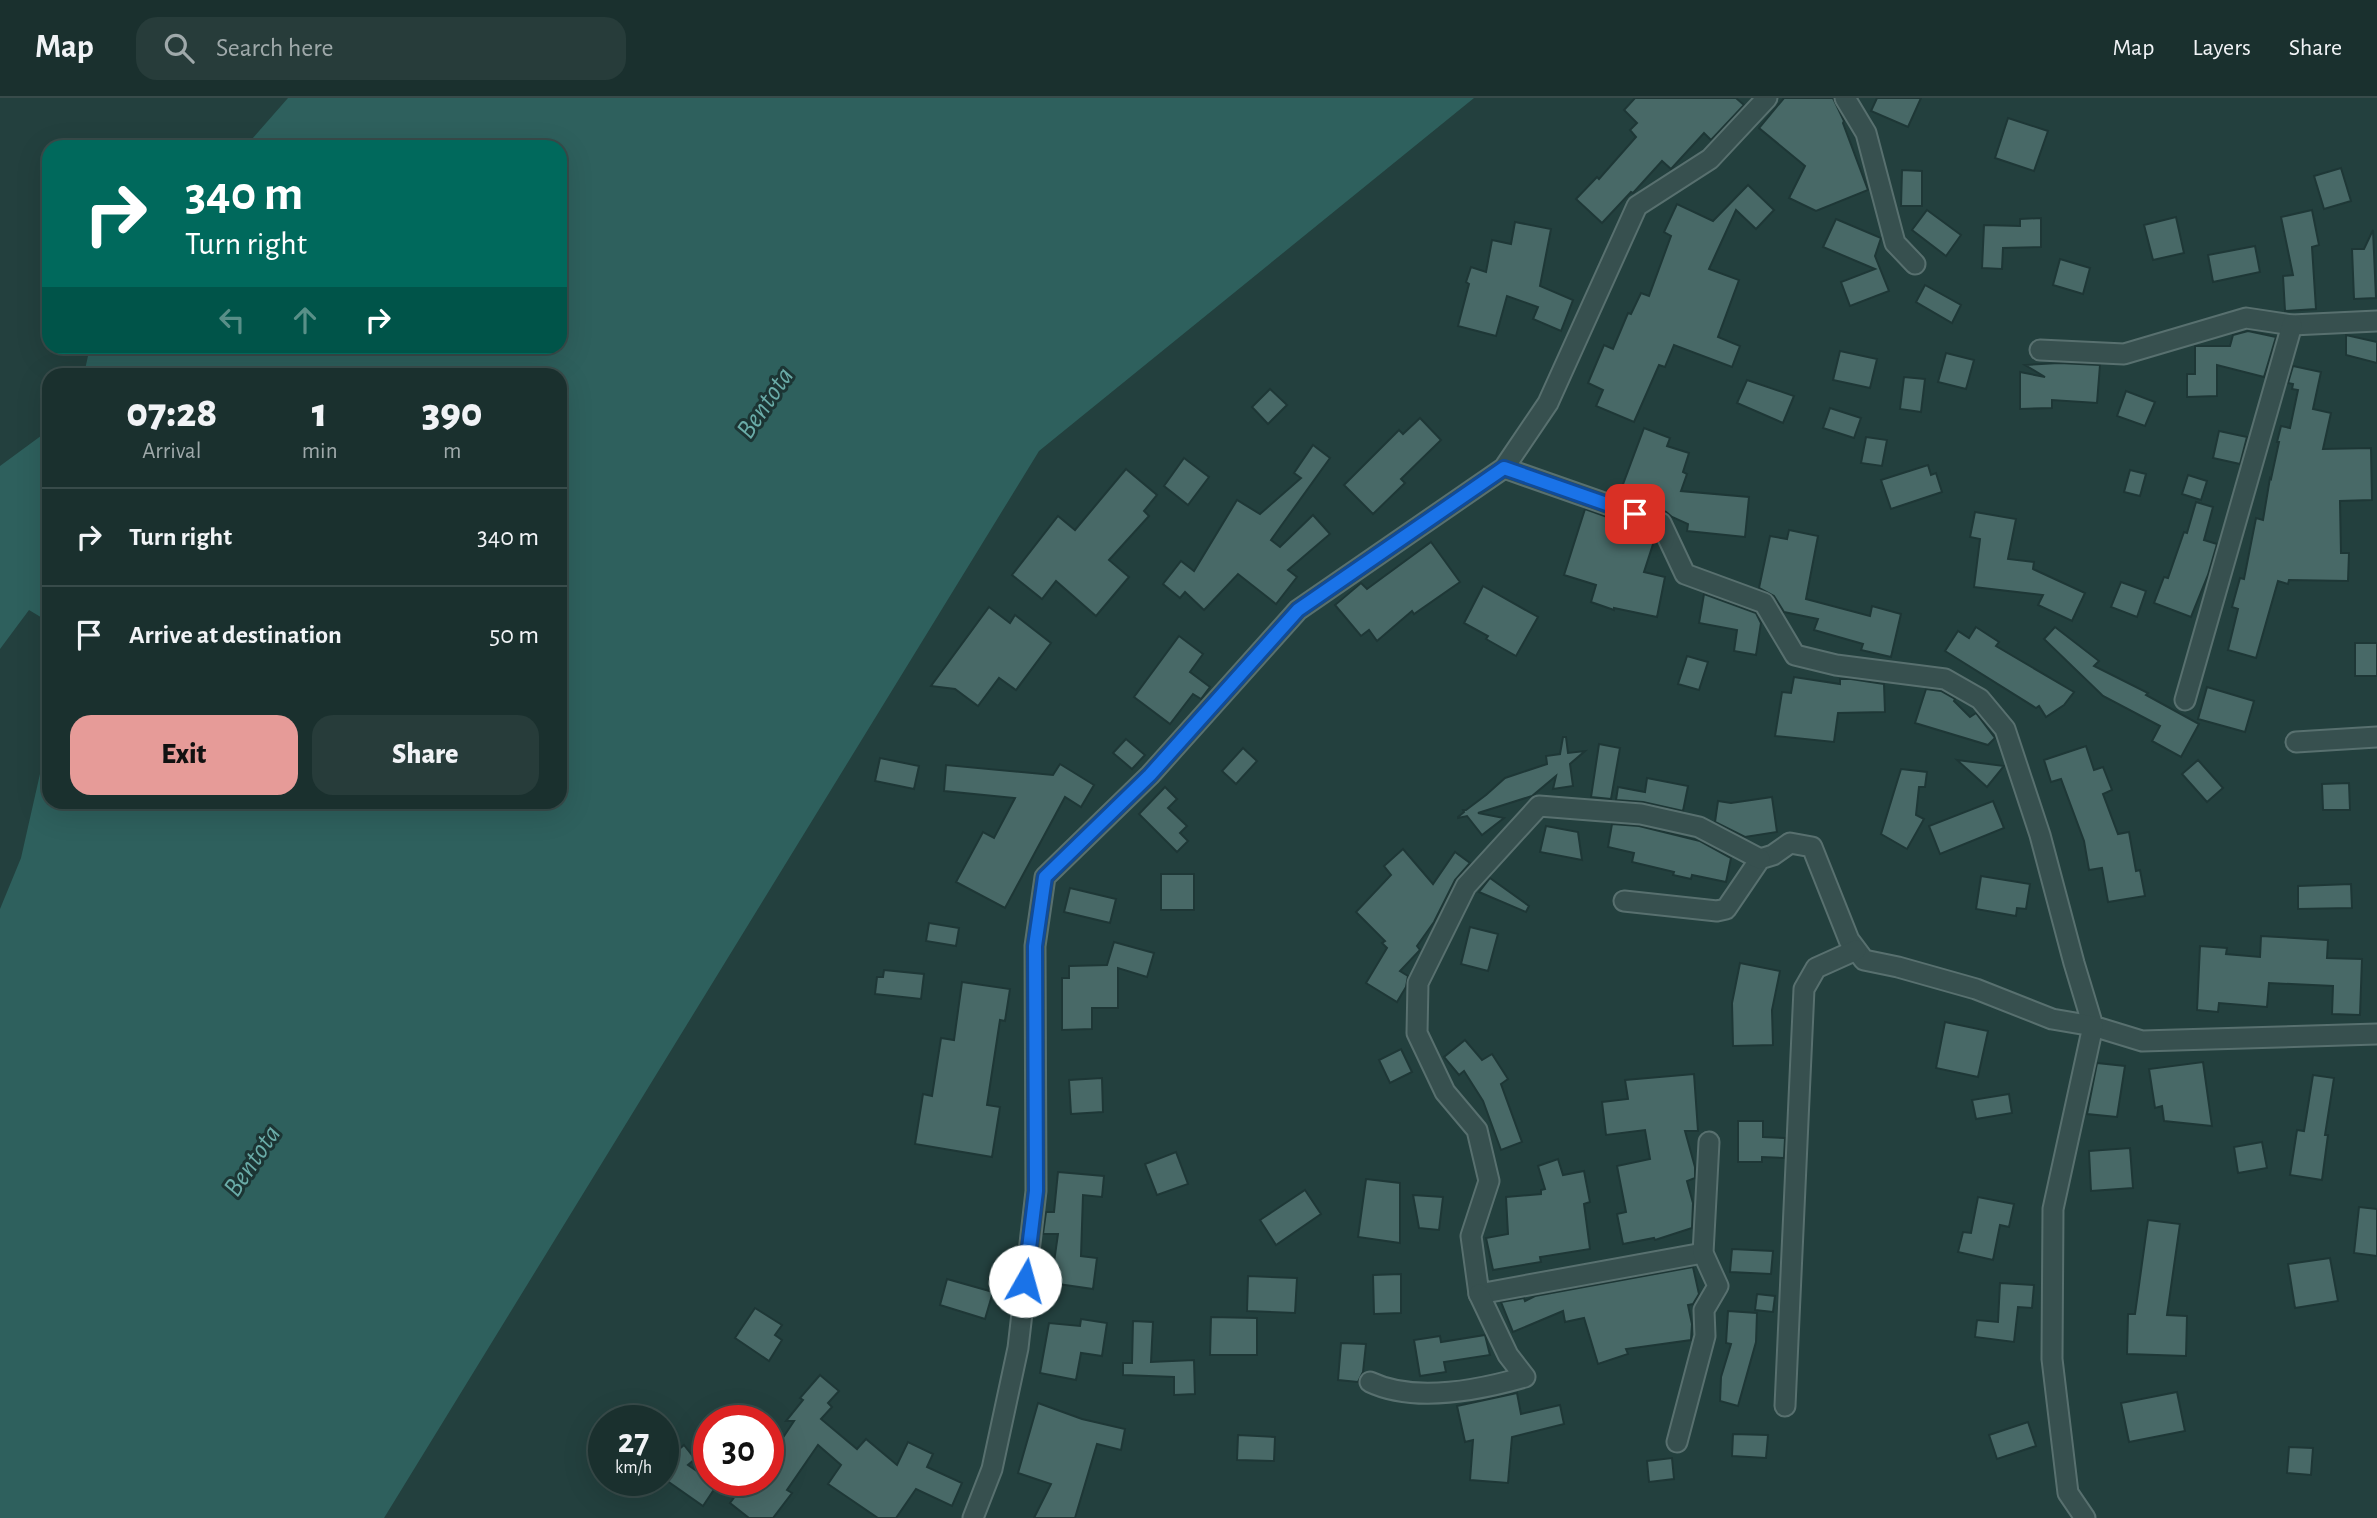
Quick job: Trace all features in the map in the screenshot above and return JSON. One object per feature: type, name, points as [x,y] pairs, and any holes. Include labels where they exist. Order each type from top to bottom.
[{"type":"street","points":[[973,1518],[992,1469],[1018,1348],[1036,1191],[1035,946],[1045,877],[1150,775],[1298,610],[1504,468],[1548,403],[1637,205],[1710,159],[1767,98]]},
{"type":"street","points":[[1845,98],[1866,132],[1895,243],[1915,264]]},
{"type":"street","points":[[2040,350],[2124,354],[2246,318],[2292,325],[2377,321]]},
{"type":"street","points":[[2185,701],[2292,325]]},
{"type":"street","points":[[1504,468],[1661,523],[1685,574],[1764,603],[1795,655],[1836,665],[1945,679],[1980,699],[2005,730],[2040,835],[2093,1026],[2053,1209],[2053,1359],[2068,1493],[2085,1518]]},
{"type":"street","points":[[2296,743],[2377,737]]},
{"type":"street","points":[[1370,1382],[1388,1390],[1452,1392],[1490,1387],[1525,1377],[1508,1355],[1479,1294],[1471,1236],[1489,1181],[1477,1130],[1445,1092],[1417,1033],[1418,983],[1466,886],[1539,806],[1641,814],[1699,827],[1760,859]]},
{"type":"street","points":[[1624,901],[1717,911],[1726,909],[1760,859],[1773,855],[1790,843],[1799,843],[1812,847],[1849,940],[1864,960],[1976,989],[2052,1019],[2093,1026],[2142,1041],[2377,1034]]},
{"type":"street","points":[[1786,1406],[1804,989],[1816,968],[1856,950]]},
{"type":"street","points":[[1677,1442],[1705,1336],[1704,1310],[1718,1286],[1703,1253],[1709,1142]]},
{"type":"street","points":[[1479,1294],[1703,1253]]},
{"type":"water","name":"Bentota","points":[[288,98],[1474,98],[1039,451],[384,1518],[0,1518],[0,909],[21,858],[42,765],[42,809],[567,809],[567,368],[85,368],[90,354],[567,354],[567,140],[251,140]]},
{"type":"water","points":[[42,435],[42,618],[29,610],[0,649],[0,466]]},
{"type":"building","points":[[1635,98],[1736,98],[1744,105],[1711,140],[1704,133],[1671,169],[1662,161],[1602,223],[1576,199],[1597,177],[1599,179],[1636,137],[1630,130],[1637,123],[1624,110]]},
{"type":"building","points":[[1784,98],[1833,98],[1844,121],[1868,190],[1816,211],[1789,198],[1805,166],[1759,128]]},
{"type":"building","points":[[1877,98],[1921,98],[1908,127],[1871,111]]},
{"type":"building","points":[[2008,118],[2048,131],[2034,171],[1995,158]]},
{"type":"building","points":[[2341,168],[2351,201],[2324,209],[2314,176]]},
{"type":"building","points":[[1902,170],[1922,171],[1922,206],[1901,206]]},
{"type":"building","points":[[1748,185],[1774,210],[1756,229],[1736,210],[1709,269],[1739,280],[1718,337],[1740,346],[1732,367],[1674,345],[1665,367],[1659,365],[1634,422],[1596,406],[1603,390],[1588,383],[1604,345],[1613,349],[1628,313],[1631,314],[1641,293],[1649,296],[1671,236],[1664,232],[1677,204],[1713,221]]},
{"type":"building","points":[[1927,210],[1961,235],[1946,256],[1912,230]]},
{"type":"building","points":[[2312,210],[2319,245],[2312,247],[2316,309],[2285,311],[2283,276],[2293,275],[2281,217]]},
{"type":"building","points":[[2176,217],[2184,253],[2153,260],[2144,225]]},
{"type":"building","points":[[2041,218],[2041,247],[2003,248],[2002,269],[1982,268],[1984,225],[2020,226],[2020,219]]},
{"type":"building","points":[[1836,219],[1881,238],[1875,256],[1889,291],[1850,306],[1841,282],[1875,269],[1823,247]]},
{"type":"building","points":[[1515,222],[1551,229],[1540,286],[1573,300],[1561,331],[1533,319],[1538,307],[1507,296],[1496,336],[1458,326],[1471,267],[1486,272],[1492,240],[1511,244]]},
{"type":"building","points":[[2373,230],[2376,298],[2354,299],[2352,249],[2364,249]]},
{"type":"building","points":[[2255,246],[2260,272],[2213,282],[2208,255]]},
{"type":"building","points":[[2060,259],[2090,268],[2083,294],[2053,285]]},
{"type":"building","points":[[1925,285],[1961,305],[1952,323],[1916,302]]},
{"type":"building","points":[[2248,331],[2276,337],[2264,377],[2217,365],[2217,396],[2187,397],[2187,374],[2195,374],[2195,346],[2230,346],[2233,335]]},
{"type":"building","points":[[2346,335],[2377,342],[2377,363],[2346,355]]},
{"type":"building","points":[[1840,351],[1877,359],[1870,388],[1833,380]]},
{"type":"building","points":[[1946,353],[1974,360],[1966,389],[1938,382]]},
{"type":"building","points":[[2025,365],[2100,365],[2097,403],[2052,400],[2052,408],[2020,409],[2020,372],[2045,377]]},
{"type":"building","points":[[2293,366],[2321,372],[2313,409],[2331,413],[2323,449],[2371,448],[2372,500],[2340,501],[2341,553],[2349,553],[2348,581],[2289,580],[2288,584],[2278,581],[2256,658],[2228,650],[2238,609],[2232,607],[2240,578],[2244,579],[2256,518],[2263,520],[2281,426],[2290,428],[2298,390],[2292,389],[2293,384],[2288,383]]},
{"type":"building","points":[[1904,377],[1925,379],[1921,412],[1900,409]]},
{"type":"building","points":[[1747,380],[1794,396],[1783,423],[1737,403]]},
{"type":"building","points":[[1270,389],[1287,405],[1268,424],[1252,407]]},
{"type":"building","points":[[2126,391],[2155,402],[2145,426],[2117,416]]},
{"type":"building","points":[[1830,408],[1861,418],[1854,438],[1823,428]]},
{"type":"building","points":[[1420,418],[1441,440],[1401,479],[1405,483],[1373,514],[1344,485],[1399,430],[1403,434]]},
{"type":"building","points":[[1644,428],[1670,438],[1667,446],[1689,453],[1683,472],[1687,474],[1681,491],[1749,497],[1745,537],[1687,531],[1688,524],[1666,512],[1619,495]]},
{"type":"building","points":[[2219,431],[2247,437],[2240,464],[2213,458]]},
{"type":"building","points":[[1866,437],[1887,440],[1882,466],[1861,463]]},
{"type":"building","points":[[1313,445],[1330,458],[1271,540],[1280,547],[1313,515],[1330,534],[1288,570],[1297,577],[1276,604],[1238,574],[1204,610],[1185,592],[1180,598],[1163,584],[1181,561],[1194,571],[1237,500],[1260,514],[1301,478],[1294,473]]},
{"type":"building","points":[[1184,458],[1209,477],[1188,505],[1164,486]]},
{"type":"building","points":[[1928,465],[1931,475],[1936,473],[1942,492],[1891,509],[1881,480]]},
{"type":"building","points":[[1126,469],[1157,495],[1144,511],[1149,516],[1109,560],[1129,577],[1096,616],[1056,581],[1042,599],[1012,575],[1058,516],[1075,530]]},
{"type":"building","points":[[2130,470],[2146,474],[2140,496],[2124,492]]},
{"type":"building","points":[[2188,475],[2207,481],[2201,500],[2182,494]]},
{"type":"building","points":[[2196,502],[2213,507],[2204,540],[2217,544],[2191,617],[2154,603],[2164,577],[2168,578],[2184,532],[2187,533]]},
{"type":"building","points":[[1585,509],[1652,533],[1655,538],[1644,572],[1665,577],[1657,617],[1614,610],[1591,602],[1596,585],[1564,575]]},
{"type":"building","points":[[1975,512],[2016,519],[2008,559],[2034,562],[2033,569],[2085,593],[2072,621],[2038,605],[2043,595],[1974,587],[1980,539],[1970,537]]},
{"type":"building","points":[[1789,530],[1818,536],[1806,599],[1870,616],[1872,606],[1901,614],[1891,657],[1861,650],[1863,644],[1814,630],[1818,619],[1784,612],[1774,596],[1759,588],[1770,536],[1787,539]]},
{"type":"building","points":[[1431,542],[1460,582],[1414,614],[1412,611],[1377,641],[1369,630],[1361,636],[1335,605],[1361,583],[1367,589]]},
{"type":"building","points":[[2121,582],[2146,591],[2137,617],[2111,607]]},
{"type":"building","points":[[1483,586],[1538,617],[1516,656],[1464,623]]},
{"type":"building","points":[[1704,594],[1756,613],[1761,623],[1756,655],[1734,651],[1737,630],[1699,623]]},
{"type":"building","points":[[989,607],[1010,623],[1015,615],[1051,643],[1016,690],[999,678],[978,706],[955,689],[931,686]]},
{"type":"building","points":[[1976,627],[1999,642],[1996,646],[2074,692],[2064,705],[2046,717],[2039,706],[2036,708],[1945,651],[1958,631],[1969,638]]},
{"type":"building","points":[[2055,627],[2099,661],[2094,666],[2148,693],[2146,695],[2199,724],[2181,757],[2152,741],[2160,726],[2103,696],[2044,639]]},
{"type":"building","points":[[1179,636],[1203,654],[1190,672],[1210,687],[1201,699],[1193,694],[1170,724],[1134,697]]},
{"type":"building","points":[[2355,643],[2377,643],[2377,676],[2355,676]]},
{"type":"building","points":[[1687,656],[1708,662],[1699,690],[1678,684]]},
{"type":"building","points":[[1794,677],[1840,684],[1840,679],[1851,679],[1884,684],[1885,712],[1838,713],[1834,742],[1775,736],[1782,692],[1791,693]]},
{"type":"building","points":[[2207,687],[2254,701],[2245,732],[2198,719]]},
{"type":"building","points":[[1926,689],[1941,691],[1955,699],[1970,717],[1976,713],[1995,738],[1988,745],[1915,723]]},
{"type":"building","points":[[1563,737],[1566,737],[1568,753],[1585,751],[1570,764],[1573,786],[1553,789],[1556,776],[1532,796],[1478,813],[1504,818],[1482,835],[1467,816],[1458,818],[1463,810],[1505,778],[1547,764],[1546,756],[1560,754]]},
{"type":"building","points":[[1126,739],[1145,755],[1132,769],[1113,753]]},
{"type":"building","points":[[1599,744],[1620,748],[1611,799],[1591,797]]},
{"type":"building","points":[[2086,746],[2094,770],[2103,767],[2112,790],[2103,794],[2118,834],[2129,832],[2136,871],[2140,870],[2145,896],[2108,902],[2102,868],[2089,870],[2084,841],[2061,779],[2051,782],[2044,760]]},
{"type":"building","points":[[1243,748],[1257,761],[1236,784],[1222,771]]},
{"type":"building","points":[[880,758],[919,766],[914,789],[875,781]]},
{"type":"building","points":[[1957,760],[2004,766],[1987,787]]},
{"type":"building","points":[[2198,760],[2223,788],[2207,802],[2182,774]]},
{"type":"building","points":[[1060,764],[1094,785],[1081,807],[1065,797],[1005,908],[956,882],[983,832],[994,838],[1015,798],[944,791],[946,765],[1053,775]]},
{"type":"building","points":[[1901,769],[1927,772],[1925,787],[1919,787],[1916,815],[1924,819],[1907,849],[1881,834]]},
{"type":"building","points":[[1647,778],[1688,786],[1683,811],[1643,802],[1616,800],[1618,787],[1645,792]]},
{"type":"building","points":[[2349,783],[2350,810],[2323,810],[2322,784]]},
{"type":"building","points":[[1165,787],[1177,799],[1168,808],[1187,826],[1180,833],[1188,841],[1177,852],[1139,814]]},
{"type":"building","points":[[1772,797],[1777,832],[1745,837],[1715,822],[1718,801],[1731,803]]},
{"type":"building","points":[[1993,801],[2004,828],[1940,854],[1929,826]]},
{"type":"building","points":[[1612,824],[1639,826],[1700,841],[1731,858],[1726,882],[1692,875],[1691,879],[1632,862],[1634,853],[1608,847]]},
{"type":"building","points":[[1546,826],[1578,832],[1582,860],[1540,852]]},
{"type":"building","points":[[1403,849],[1433,884],[1455,852],[1470,863],[1455,880],[1434,922],[1417,946],[1420,950],[1400,971],[1408,976],[1406,987],[1397,1002],[1366,983],[1387,948],[1382,943],[1385,941],[1356,912],[1391,875],[1384,866]]},
{"type":"building","points":[[1161,874],[1194,874],[1194,910],[1161,910]]},
{"type":"building","points":[[1981,876],[2030,884],[2026,909],[2017,908],[2016,916],[1976,909]]},
{"type":"building","points":[[1490,878],[1529,906],[1526,912],[1479,892]]},
{"type":"building","points":[[2351,884],[2352,908],[2298,909],[2298,886]]},
{"type":"building","points":[[1070,888],[1116,899],[1110,923],[1064,912]]},
{"type":"building","points":[[929,923],[959,928],[956,946],[926,941]]},
{"type":"building","points":[[1470,927],[1498,934],[1488,971],[1461,964]]},
{"type":"building","points":[[2261,936],[2328,940],[2327,958],[2362,959],[2360,1015],[2332,1014],[2333,986],[2269,983],[2267,1007],[2219,1003],[2218,1012],[2197,1010],[2200,946],[2227,948],[2226,954],[2260,957]]},
{"type":"building","points":[[1114,942],[1154,953],[1147,977],[1118,968],[1118,1008],[1092,1008],[1092,1029],[1062,1030],[1062,978],[1069,978],[1069,966],[1107,965]]},
{"type":"building","points":[[1740,963],[1780,971],[1772,1010],[1773,1045],[1733,1046],[1732,1003]]},
{"type":"building","points":[[884,970],[924,974],[921,999],[875,994],[877,977],[883,977]]},
{"type":"building","points":[[962,982],[1010,989],[1005,1021],[1000,1020],[987,1105],[1000,1107],[992,1157],[915,1144],[923,1094],[932,1096],[941,1038],[954,1040]]},
{"type":"building","points":[[1945,1022],[1988,1031],[1978,1077],[1936,1068]]},
{"type":"building","points":[[1465,1040],[1482,1060],[1492,1054],[1508,1079],[1501,1084],[1522,1142],[1501,1150],[1483,1101],[1464,1071],[1459,1075],[1444,1057]]},
{"type":"building","points":[[1401,1049],[1412,1072],[1390,1083],[1379,1060]]},
{"type":"building","points":[[2203,1062],[2212,1126],[2164,1121],[2162,1106],[2155,1108],[2149,1069]]},
{"type":"building","points":[[2097,1063],[2125,1066],[2117,1117],[2087,1114]]},
{"type":"building","points":[[1694,1074],[1698,1131],[1685,1131],[1695,1167],[1695,1178],[1687,1181],[1693,1203],[1692,1228],[1655,1240],[1654,1238],[1623,1244],[1617,1214],[1626,1212],[1617,1166],[1650,1159],[1645,1130],[1606,1135],[1602,1102],[1628,1099],[1625,1080]]},
{"type":"building","points":[[2313,1075],[2334,1078],[2325,1135],[2328,1135],[2322,1180],[2290,1175],[2297,1130],[2304,1131]]},
{"type":"building","points":[[1102,1078],[1103,1112],[1071,1114],[1069,1080]]},
{"type":"building","points":[[2009,1094],[2012,1113],[1976,1119],[1972,1100]]},
{"type":"building","points":[[1738,1121],[1763,1121],[1763,1137],[1785,1138],[1784,1158],[1762,1157],[1762,1162],[1738,1162]]},
{"type":"building","points":[[2262,1142],[2267,1168],[2238,1173],[2234,1147]]},
{"type":"building","points":[[2130,1148],[2133,1188],[2091,1191],[2089,1151]]},
{"type":"building","points":[[1176,1152],[1188,1184],[1157,1195],[1145,1164]]},
{"type":"building","points":[[1558,1159],[1563,1175],[1584,1171],[1590,1202],[1584,1204],[1590,1249],[1540,1257],[1541,1262],[1493,1270],[1486,1238],[1508,1234],[1506,1197],[1541,1194],[1541,1190],[1545,1189],[1538,1166]]},
{"type":"building","points":[[1058,1172],[1104,1176],[1102,1197],[1083,1195],[1081,1256],[1097,1258],[1093,1289],[1051,1283],[1058,1234],[1043,1234],[1046,1212],[1054,1212]]},
{"type":"building","points":[[1366,1179],[1400,1183],[1400,1243],[1358,1237]]},
{"type":"building","points":[[1305,1190],[1321,1214],[1276,1245],[1260,1220]]},
{"type":"building","points":[[1413,1195],[1443,1197],[1439,1230],[1419,1228]]},
{"type":"building","points":[[1978,1197],[2014,1204],[2009,1227],[2000,1225],[1993,1260],[1958,1252],[1963,1232],[1971,1233]]},
{"type":"building","points":[[2359,1207],[2377,1209],[2377,1256],[2354,1253]]},
{"type":"building","points":[[2148,1220],[2180,1224],[2167,1315],[2187,1316],[2186,1356],[2127,1354],[2128,1314],[2135,1314]]},
{"type":"building","points":[[1732,1249],[1773,1251],[1771,1274],[1730,1272]]},
{"type":"building","points":[[2330,1258],[2338,1301],[2295,1308],[2288,1264]]},
{"type":"building","points":[[1693,1267],[1699,1294],[1693,1304],[1688,1305],[1692,1324],[1691,1340],[1626,1349],[1628,1354],[1598,1364],[1584,1318],[1565,1322],[1563,1311],[1513,1332],[1501,1302],[1524,1298],[1525,1301],[1535,1296]]},
{"type":"building","points":[[1401,1274],[1401,1313],[1374,1314],[1373,1275]]},
{"type":"building","points":[[1248,1276],[1297,1278],[1295,1313],[1247,1311]]},
{"type":"building","points":[[947,1279],[993,1292],[985,1319],[940,1305]]},
{"type":"building","points":[[2000,1283],[2034,1285],[2032,1308],[2018,1307],[2014,1342],[1975,1337],[1977,1320],[1998,1322]]},
{"type":"building","points":[[1757,1294],[1775,1296],[1773,1312],[1755,1310]]},
{"type":"building","points":[[755,1308],[782,1325],[775,1335],[782,1340],[769,1361],[735,1338]]},
{"type":"building","points":[[1728,1311],[1757,1313],[1756,1342],[1738,1406],[1720,1401],[1721,1377],[1731,1344],[1726,1343]]},
{"type":"building","points":[[1211,1317],[1257,1318],[1257,1355],[1210,1355]]},
{"type":"building","points":[[1081,1319],[1107,1323],[1102,1356],[1081,1353],[1076,1380],[1040,1373],[1049,1323],[1080,1326]]},
{"type":"building","points":[[1133,1321],[1153,1322],[1151,1362],[1194,1360],[1195,1394],[1174,1395],[1174,1377],[1123,1375],[1123,1363],[1132,1363]]},
{"type":"building","points":[[1485,1335],[1490,1355],[1444,1362],[1446,1372],[1420,1376],[1414,1340],[1440,1336],[1441,1342]]},
{"type":"building","points":[[1341,1343],[1366,1344],[1363,1372],[1358,1382],[1338,1380]]},
{"type":"building","points":[[820,1375],[839,1391],[828,1403],[832,1407],[821,1419],[857,1449],[866,1439],[897,1465],[908,1442],[933,1454],[927,1467],[962,1483],[952,1506],[916,1489],[896,1518],[878,1518],[828,1484],[841,1465],[818,1445],[787,1490],[792,1493],[773,1518],[749,1518],[730,1503],[735,1496],[784,1496],[784,1436],[794,1421],[786,1421],[803,1400],[800,1398]]},
{"type":"building","points":[[2177,1392],[2185,1431],[2129,1442],[2121,1403]]},
{"type":"building","points":[[1517,1393],[1521,1414],[1560,1405],[1564,1424],[1512,1437],[1508,1483],[1470,1480],[1473,1440],[1465,1442],[1457,1406]]},
{"type":"building","points":[[1038,1403],[1082,1419],[1125,1429],[1121,1450],[1097,1444],[1075,1518],[1034,1518],[1051,1484],[1018,1473]]},
{"type":"building","points":[[2028,1422],[2036,1446],[1997,1459],[1989,1435]]},
{"type":"building","points":[[1733,1434],[1768,1435],[1766,1458],[1732,1456]]},
{"type":"building","points":[[1238,1435],[1275,1437],[1274,1461],[1237,1460]]},
{"type":"building","points":[[684,1445],[693,1456],[693,1461],[688,1465],[693,1468],[693,1496],[710,1496],[703,1506],[679,1489],[679,1449]]},
{"type":"building","points":[[2289,1447],[2313,1448],[2311,1475],[2287,1473]]},
{"type":"building","points":[[1672,1458],[1674,1479],[1649,1482],[1647,1461]]},
{"type":"route","points":[[1025,1281],[1036,1191],[1035,946],[1045,877],[1150,775],[1298,610],[1504,468],[1635,514]]}]
